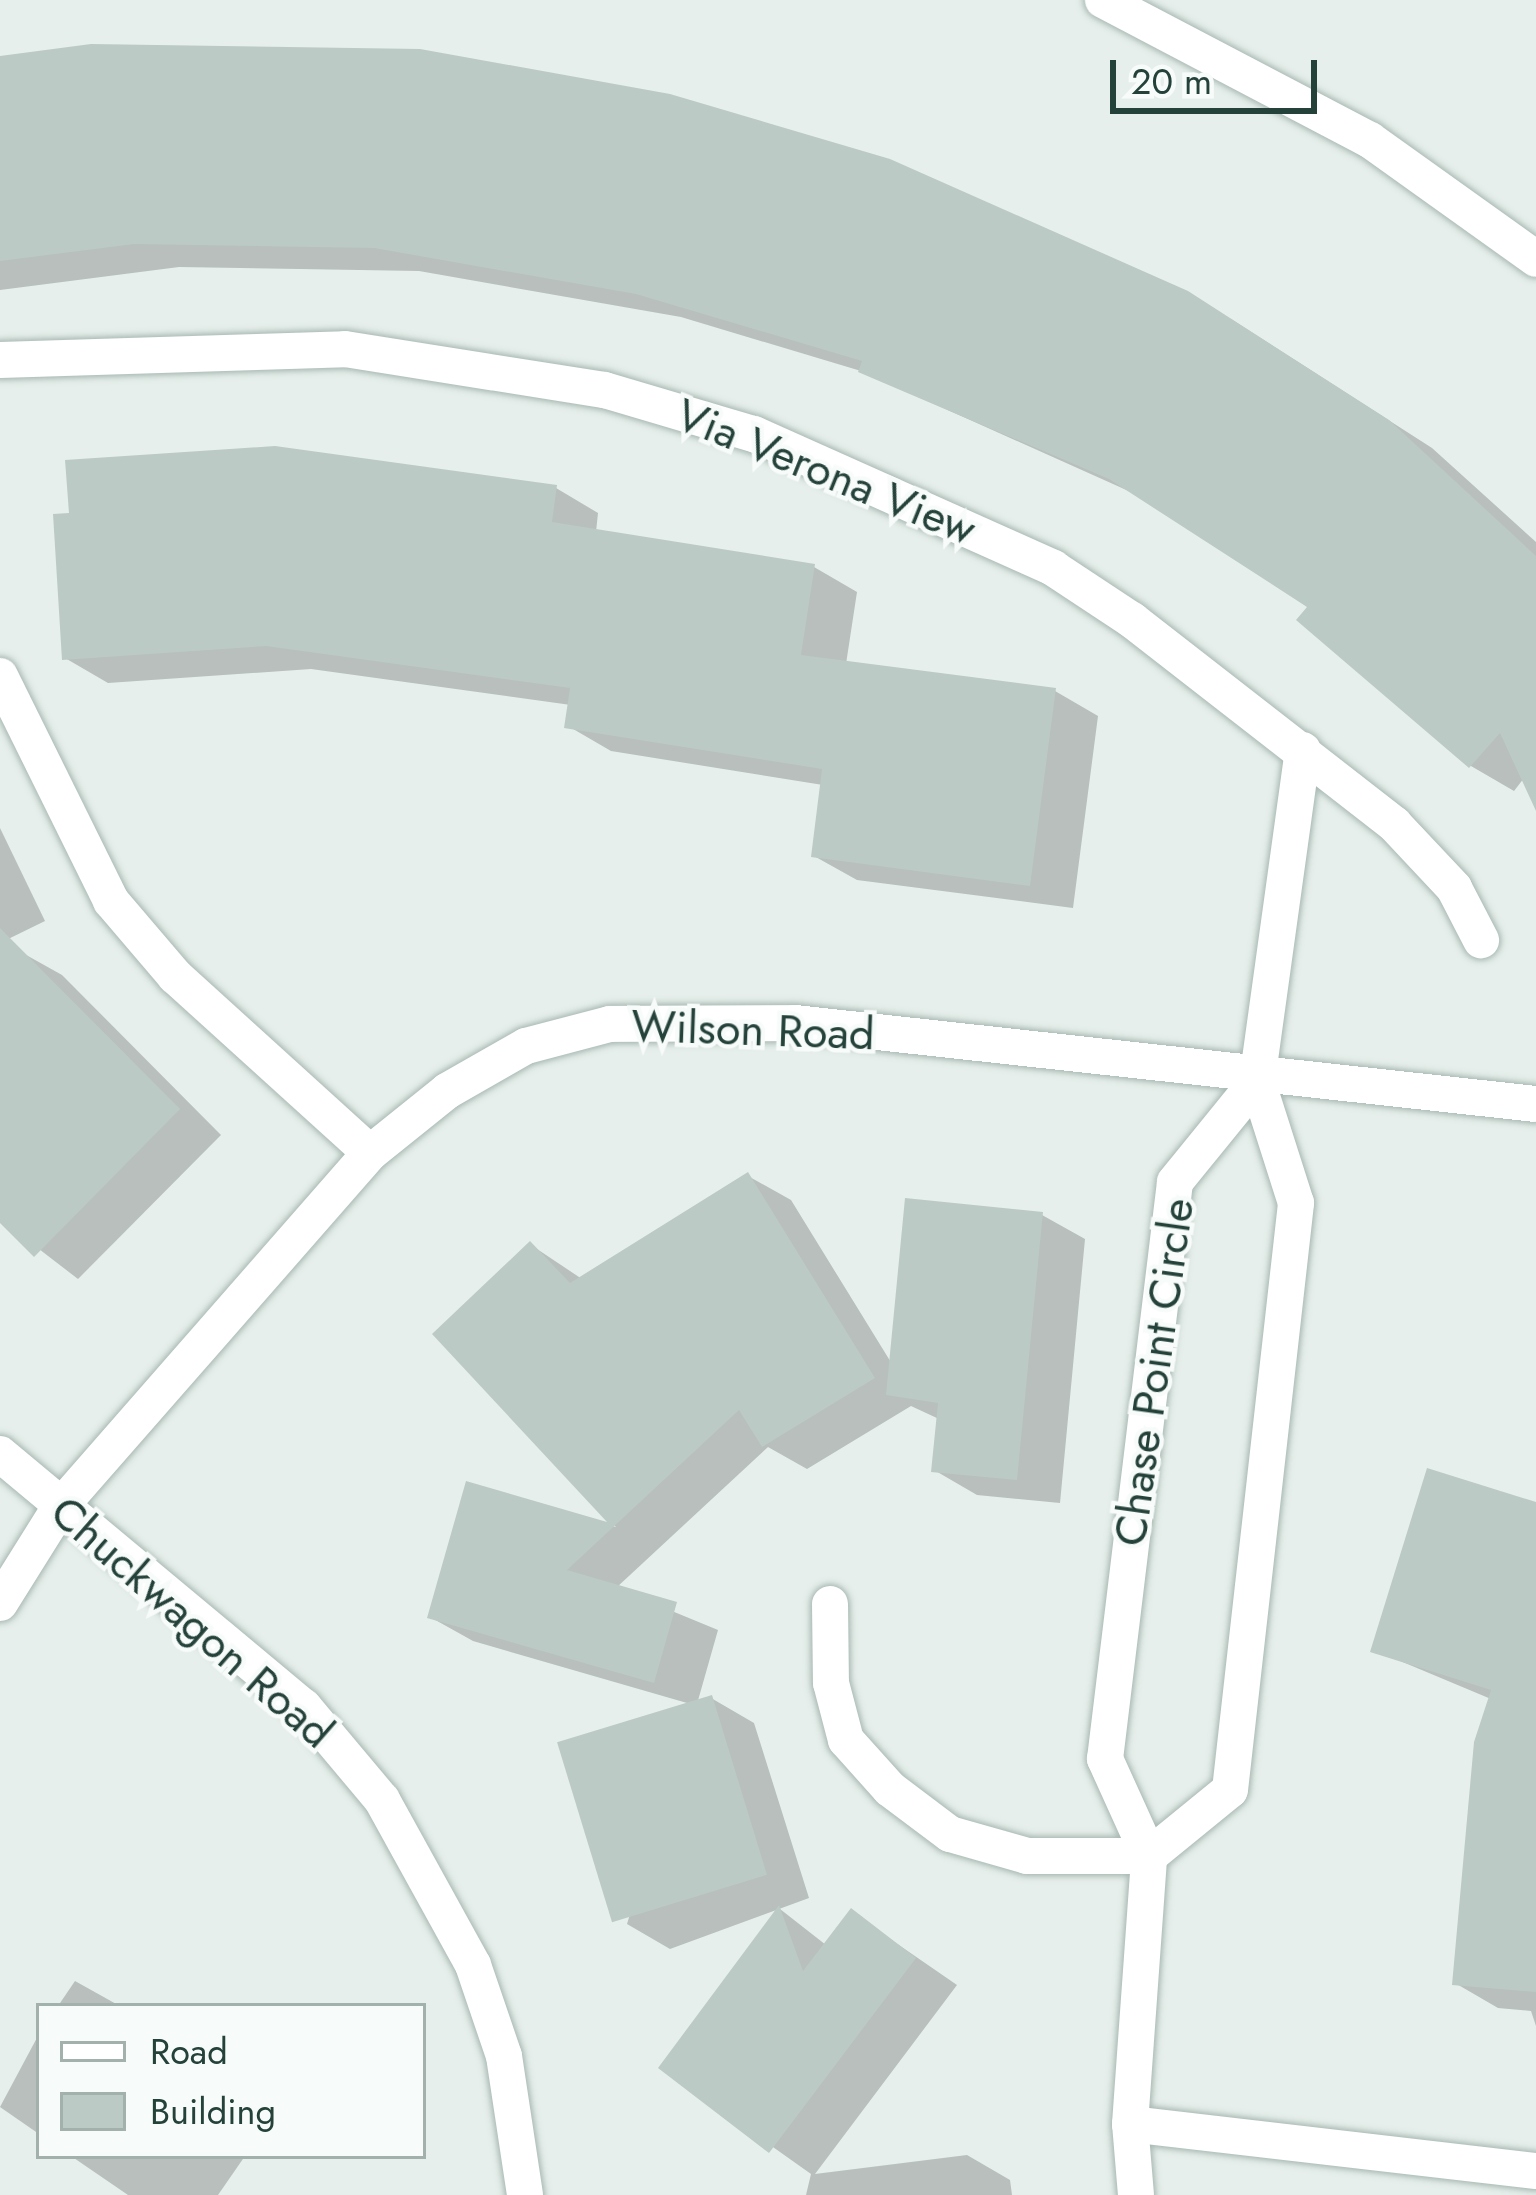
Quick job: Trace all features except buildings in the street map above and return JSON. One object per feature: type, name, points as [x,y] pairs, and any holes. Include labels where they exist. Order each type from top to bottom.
[{"type":"street","points":[[1103,0],[1370,140],[1536,259]]},
{"type":"street","name":"Via Verona View","points":[[0,360],[345,349],[605,390],[733,428],[1053,568],[1303,750],[1454,888],[1481,940]]},
{"type":"street","points":[[0,676],[111,901],[175,976],[370,1153]]},
{"type":"street","points":[[830,1604],[831,1683],[846,1739],[890,1789],[950,1834],[1027,1856],[1149,1856],[1230,1790],[1295,1203],[1256,1081],[1303,750]]},
{"type":"street","name":"Wilson Road","points":[[0,1603],[60,1507],[370,1153],[447,1090],[526,1046],[610,1024],[795,1023],[1256,1081],[1536,1104]]},
{"type":"street","name":"Chase Point Circle","points":[[1136,2195],[1130,2124],[1149,1856],[1105,1760],[1175,1182],[1256,1081]]},
{"type":"street","name":"Chuckwagon Road","points":[[0,1454],[304,1707],[393,1816],[473,1965],[504,2056],[526,2195]]},
{"type":"street","points":[[1130,2124],[1536,2171]]}]
